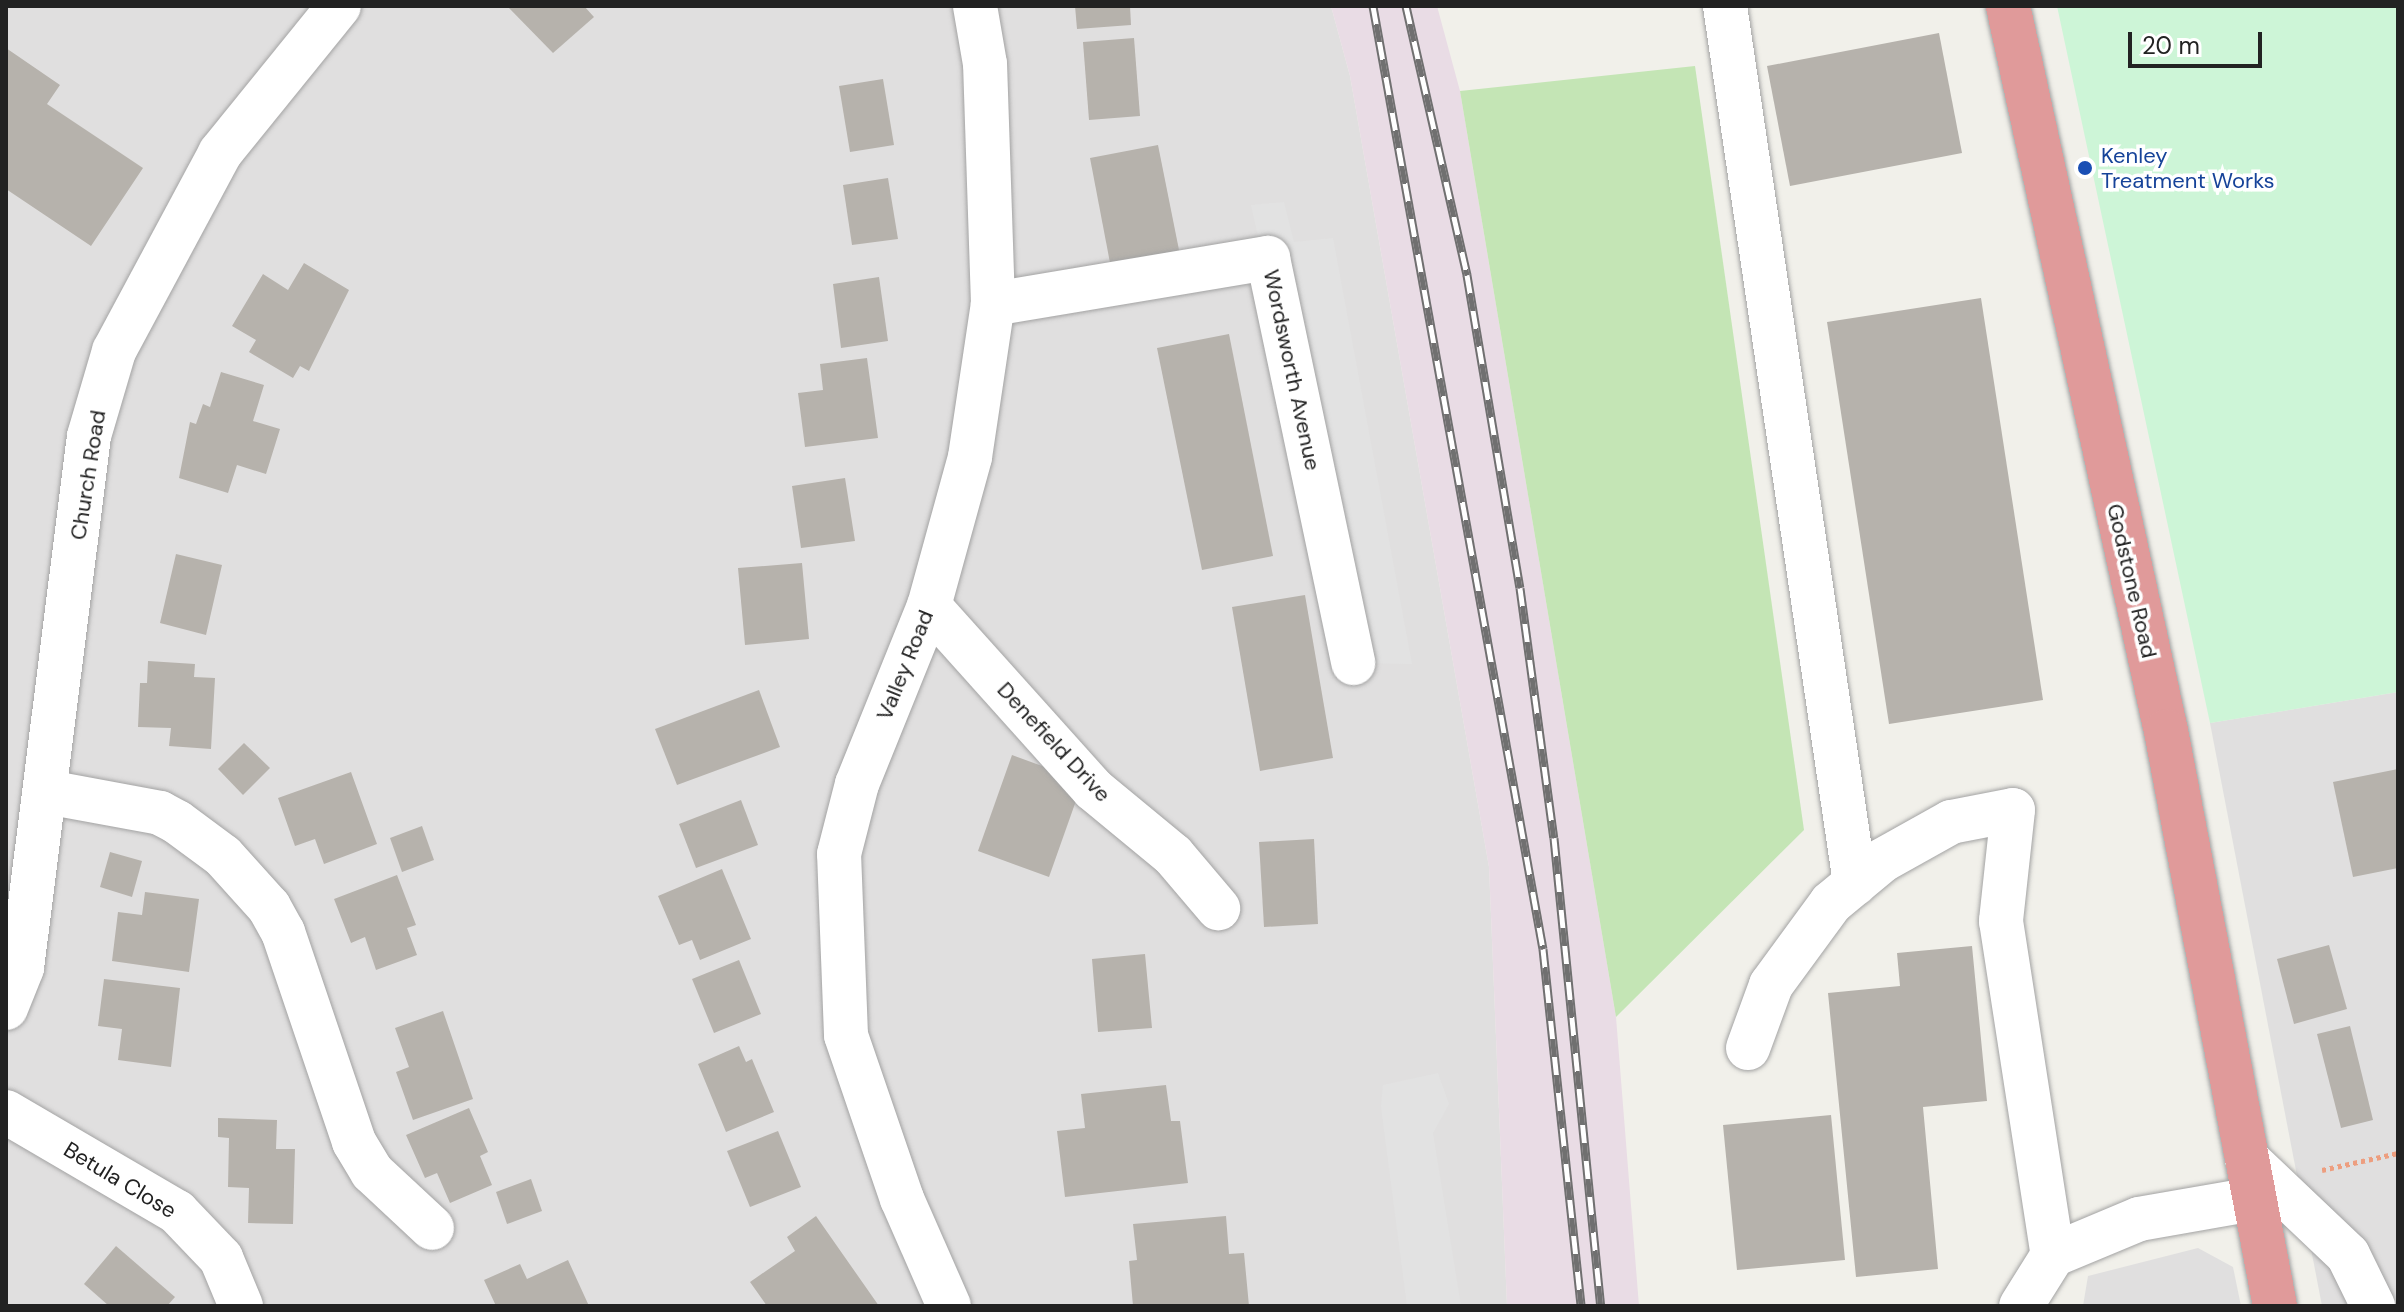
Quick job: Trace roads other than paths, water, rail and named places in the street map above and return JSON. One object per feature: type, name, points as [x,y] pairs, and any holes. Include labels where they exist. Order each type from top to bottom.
[{"type":"highway","name":"Godstone Road","points":[[2008,6],[2166,731],[2275,1306]]},
{"type":"street","name":"Church Road","points":[[6,1008],[22,968],[47,792],[89,436],[114,351],[220,153],[339,6]]},
{"type":"street","name":"Valley Road","points":[[949,1306],[902,1199],[846,1035],[839,948],[839,854],[857,784],[929,606],[970,457],[993,304],[985,64],[975,6]]},
{"type":"street","points":[[1725,6],[1855,883]]},
{"type":"street","name":"Wordsworth Avenue","points":[[993,304],[1268,258],[1353,663]]},
{"type":"street","name":"Denefield Drive","points":[[929,606],[1093,789],[1173,855],[1218,908]]},
{"type":"street","points":[[47,792],[160,813],[223,856],[269,907],[283,932],[330,1067],[341,1113],[372,1172],[432,1228]]},
{"type":"street","points":[[1748,1048],[1771,985],[1831,903],[1883,860],[1951,822],[2013,810],[2001,921],[2053,1255]]},
{"type":"street","name":"Betula Close","points":[[6,1112],[177,1212],[221,1258],[241,1306]]},
{"type":"street","points":[[2021,1306],[2053,1255],[2139,1219],[2251,1179],[2348,1255],[2373,1306]]},
{"type":"railway","points":[[1373,6],[1543,949],[1581,1306]]},
{"type":"railway","points":[[1406,6],[1467,275],[1520,588],[1554,838],[1601,1306]]},
{"type":"place","name":"Kenley Treatment Works","points":[[2085,168]]}]
